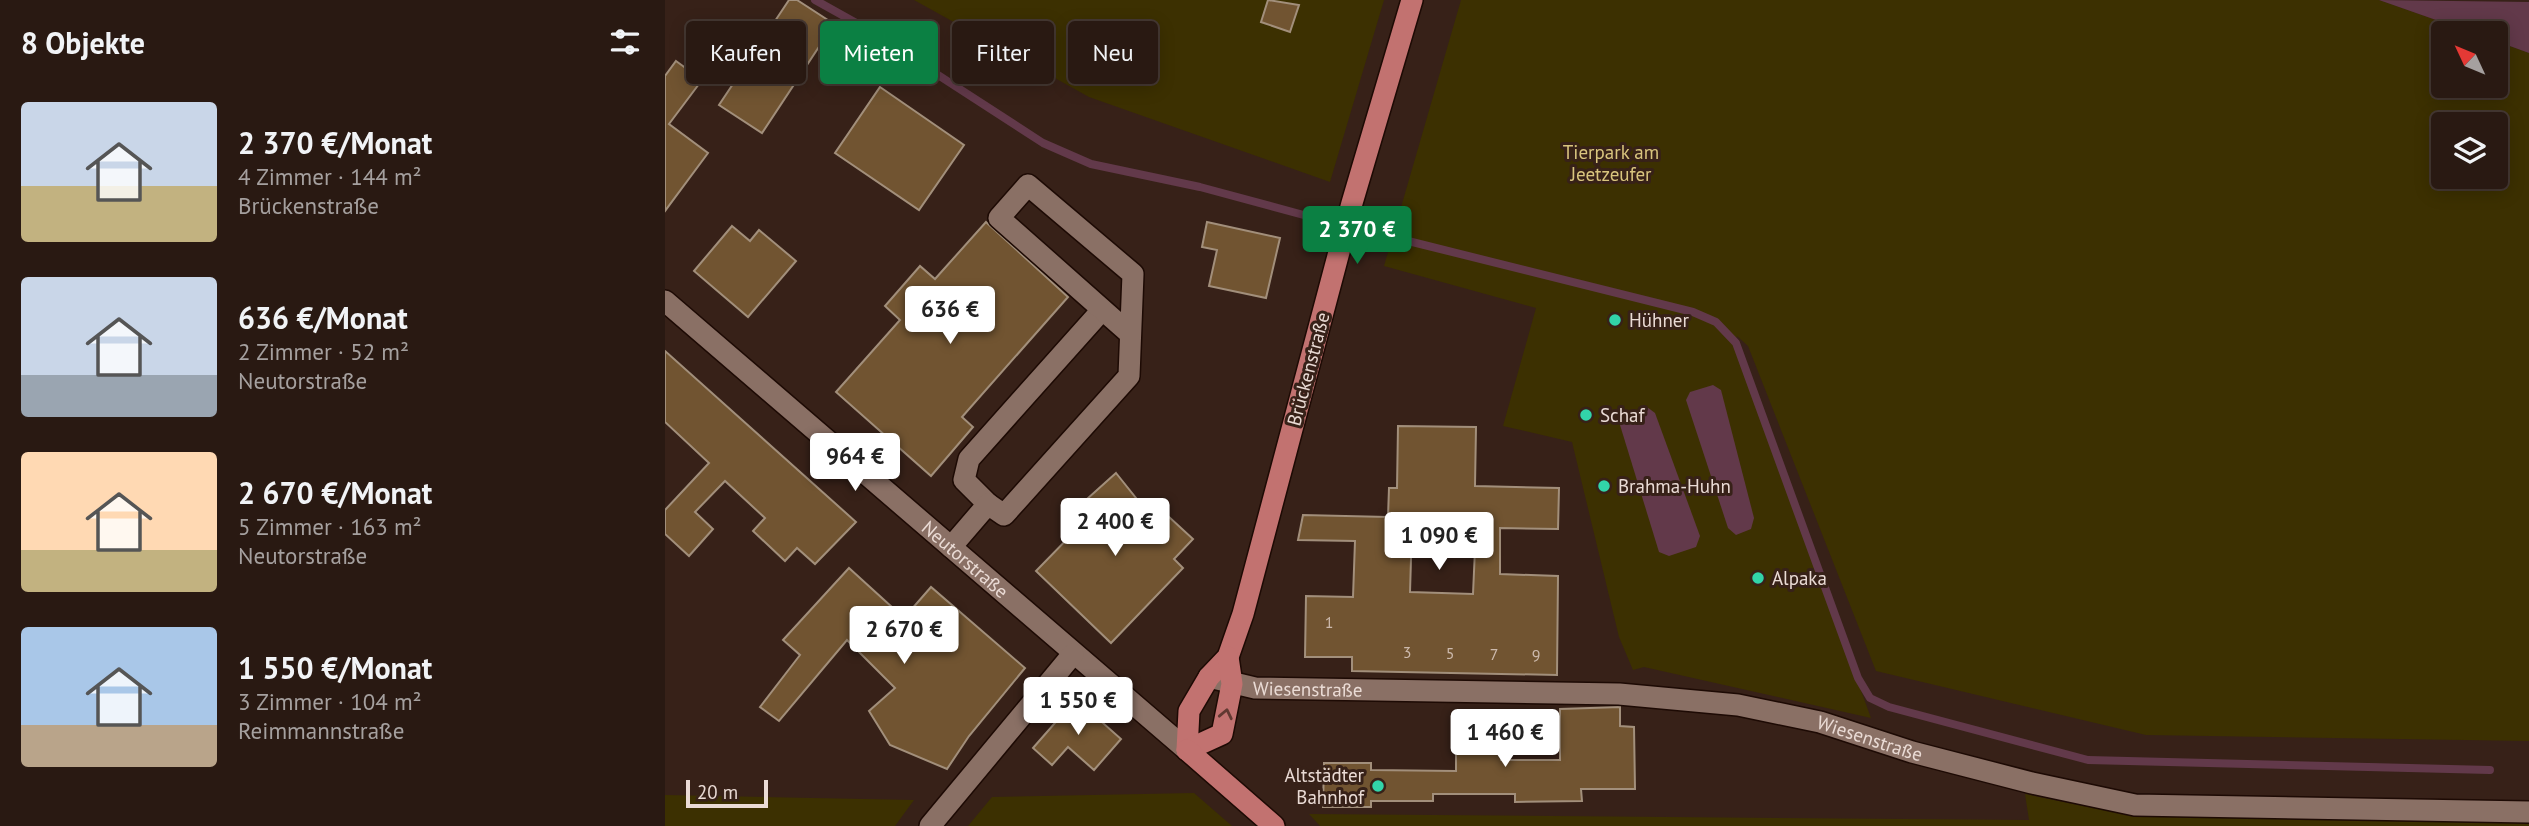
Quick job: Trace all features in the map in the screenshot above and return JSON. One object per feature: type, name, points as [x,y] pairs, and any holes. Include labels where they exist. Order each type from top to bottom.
[{"type":"main road","name":"Brückenstraße","points":[[1187,751],[1189,711],[1209,677],[1228,657],[1243,614],[1355,193],[1412,0]]},
{"type":"main road","name":"Brückenstraße","points":[[1187,751],[1222,733],[1232,684],[1228,657]]},
{"type":"main road","points":[[1187,751],[1274,826]]},
{"type":"street","points":[[1102,310],[969,459],[964,480],[988,504],[1004,515],[1129,376],[1133,274],[1028,185],[999,218],[1129,333]]},
{"type":"street","name":"Neutorstraße","points":[[665,300],[1187,751]]},
{"type":"street","points":[[951,547],[988,504]]},
{"type":"street","points":[[930,826],[1073,654]]},
{"type":"street","name":"Wiesenstraße","points":[[1209,677],[1260,688],[1619,694],[1738,705],[1821,722],[1912,752],[2032,783],[2135,805],[2529,811]]},
{"type":"green space","points":[[914,0],[1384,0],[1330,182],[1089,97],[1054,78],[1054,21],[952,21]]},
{"type":"green space","name":"Tierpark am Jeetzeufer","points":[[1461,0],[2379,0],[2439,21],[2431,21],[2431,98],[2508,98],[2508,45],[2529,53],[2529,741],[2146,735],[1876,671],[1748,346],[1737,336],[1735,344],[1871,718],[1644,667],[1633,670],[1619,637],[1572,442],[1503,426],[1536,308],[1384,266]]},
{"type":"green space","points":[[1194,793],[1232,826],[968,826],[992,797]]},
{"type":"green space","points":[[2025,794],[2098,809],[2529,816],[2529,826],[1320,826],[1309,814],[2029,820]]},
{"type":"green space","points":[[665,795],[914,800],[895,826],[665,826]]},
{"type":"shaded area","points":[[2379,0],[2529,2],[2529,53],[2508,45],[2508,21],[2439,21]]},
{"type":"shaded area","points":[[1713,385],[1721,390],[1754,518],[1751,529],[1736,535],[1728,528],[1686,400],[1690,392]]},
{"type":"shaded area","points":[[1647,407],[1655,413],[1700,536],[1696,547],[1669,556],[1659,552],[1620,425],[1624,415]]},
{"type":"building","points":[[789,0],[797,0],[829,21],[820,21],[820,45],[806,66],[806,21],[775,21]]},
{"type":"building","points":[[1268,0],[1299,5],[1290,32],[1261,22]]},
{"type":"building","points":[[676,61],[686,68],[686,84],[699,84],[669,124],[708,153],[665,211],[665,76]]},
{"type":"building","points":[[733,84],[794,84],[762,133],[719,105]]},
{"type":"building","points":[[880,87],[964,145],[919,210],[835,153]]},
{"type":"building","points":[[986,222],[1068,297],[962,417],[973,427],[931,476],[836,392],[900,320],[885,306],[920,266],[935,279]]},
{"type":"building","points":[[1207,222],[1280,238],[1266,298],[1209,286],[1217,250],[1202,247]]},
{"type":"building","points":[[732,226],[750,241],[759,230],[796,261],[748,317],[694,271]]},
{"type":"building","points":[[665,351],[856,522],[815,564],[797,548],[785,561],[753,531],[765,518],[725,481],[695,512],[713,529],[689,556],[665,534],[665,510],[709,463],[665,422]]},
{"type":"building","points":[[1398,426],[1476,427],[1475,486],[1559,488],[1558,529],[1500,528],[1500,574],[1558,576],[1557,675],[1352,671],[1352,657],[1305,657],[1306,596],[1353,597],[1355,541],[1298,540],[1303,515],[1388,517],[1389,488],[1397,488]],"holes":[[[1412,526],[1476,527],[1473,594],[1410,592]]]},
{"type":"building","points":[[1116,473],[1148,513],[1156,505],[1193,539],[1174,559],[1183,568],[1111,643],[1036,571],[1078,528],[1067,517]]},
{"type":"building","points":[[849,568],[904,618],[931,587],[1025,668],[969,736],[947,769],[890,745],[869,711],[895,688],[847,640],[779,721],[760,707],[800,655],[783,640]]},
{"type":"building","points":[[1076,699],[1121,739],[1094,770],[1068,747],[1052,765],[1033,748]]},
{"type":"building","points":[[1620,707],[1620,726],[1634,727],[1635,789],[1581,789],[1582,801],[1515,802],[1515,794],[1433,794],[1433,801],[1371,801],[1371,807],[1323,807],[1324,763],[1371,763],[1371,770],[1456,771],[1456,753],[1501,753],[1501,760],[1560,760],[1560,709]]},
{"type":"waterway","points":[[815,0],[867,29],[1043,143],[1091,164],[1200,187],[1311,217]]},
{"type":"waterway","points":[[1380,234],[1693,312],[1716,322],[1736,343],[1858,678],[1870,698],[1889,707],[2088,760],[2490,770]]},
{"type":"place","name":"Hühner","points":[[1615,320]]},
{"type":"place","name":"Schaf","points":[[1586,415]]},
{"type":"place","name":"Brahma-Huhn","points":[[1604,486]]},
{"type":"place","name":"Alpaka","points":[[1758,578]]},
{"type":"place","name":"Altstädter Bahnhof","points":[[1378,786]]}]
